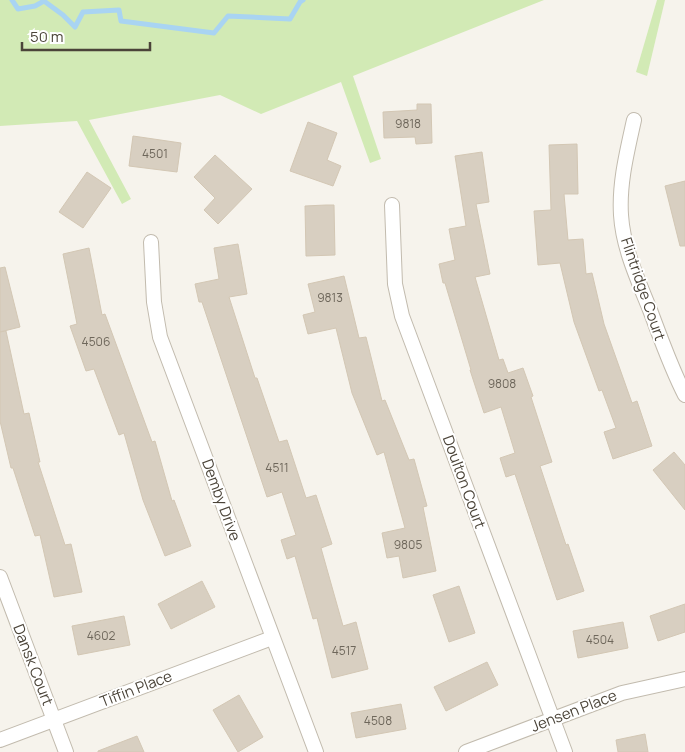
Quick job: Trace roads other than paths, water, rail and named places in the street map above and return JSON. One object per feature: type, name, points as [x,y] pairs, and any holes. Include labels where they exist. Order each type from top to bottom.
[{"type":"street","name":"Flintridge Court","points":[[634,120],[625,158],[621,198],[623,232],[630,259],[675,376],[685,395]]},
{"type":"street","name":"Doulton Court","points":[[392,205],[395,284],[402,316],[565,752]]},
{"type":"street","name":"Demby Drive","points":[[151,242],[154,302],[160,337],[316,752]]},
{"type":"street","name":"Dansk Court","points":[[0,577],[66,752]]},
{"type":"street","name":"Tiffin Place","points":[[0,740],[272,638]]},
{"type":"street","name":"Jensen Place","points":[[466,752],[622,693],[685,678]]},
{"type":"waterway","points":[[12,0],[18,9],[35,6],[44,1],[75,27],[83,12],[119,10],[121,21],[214,33],[228,16],[290,19],[303,0]]}]
